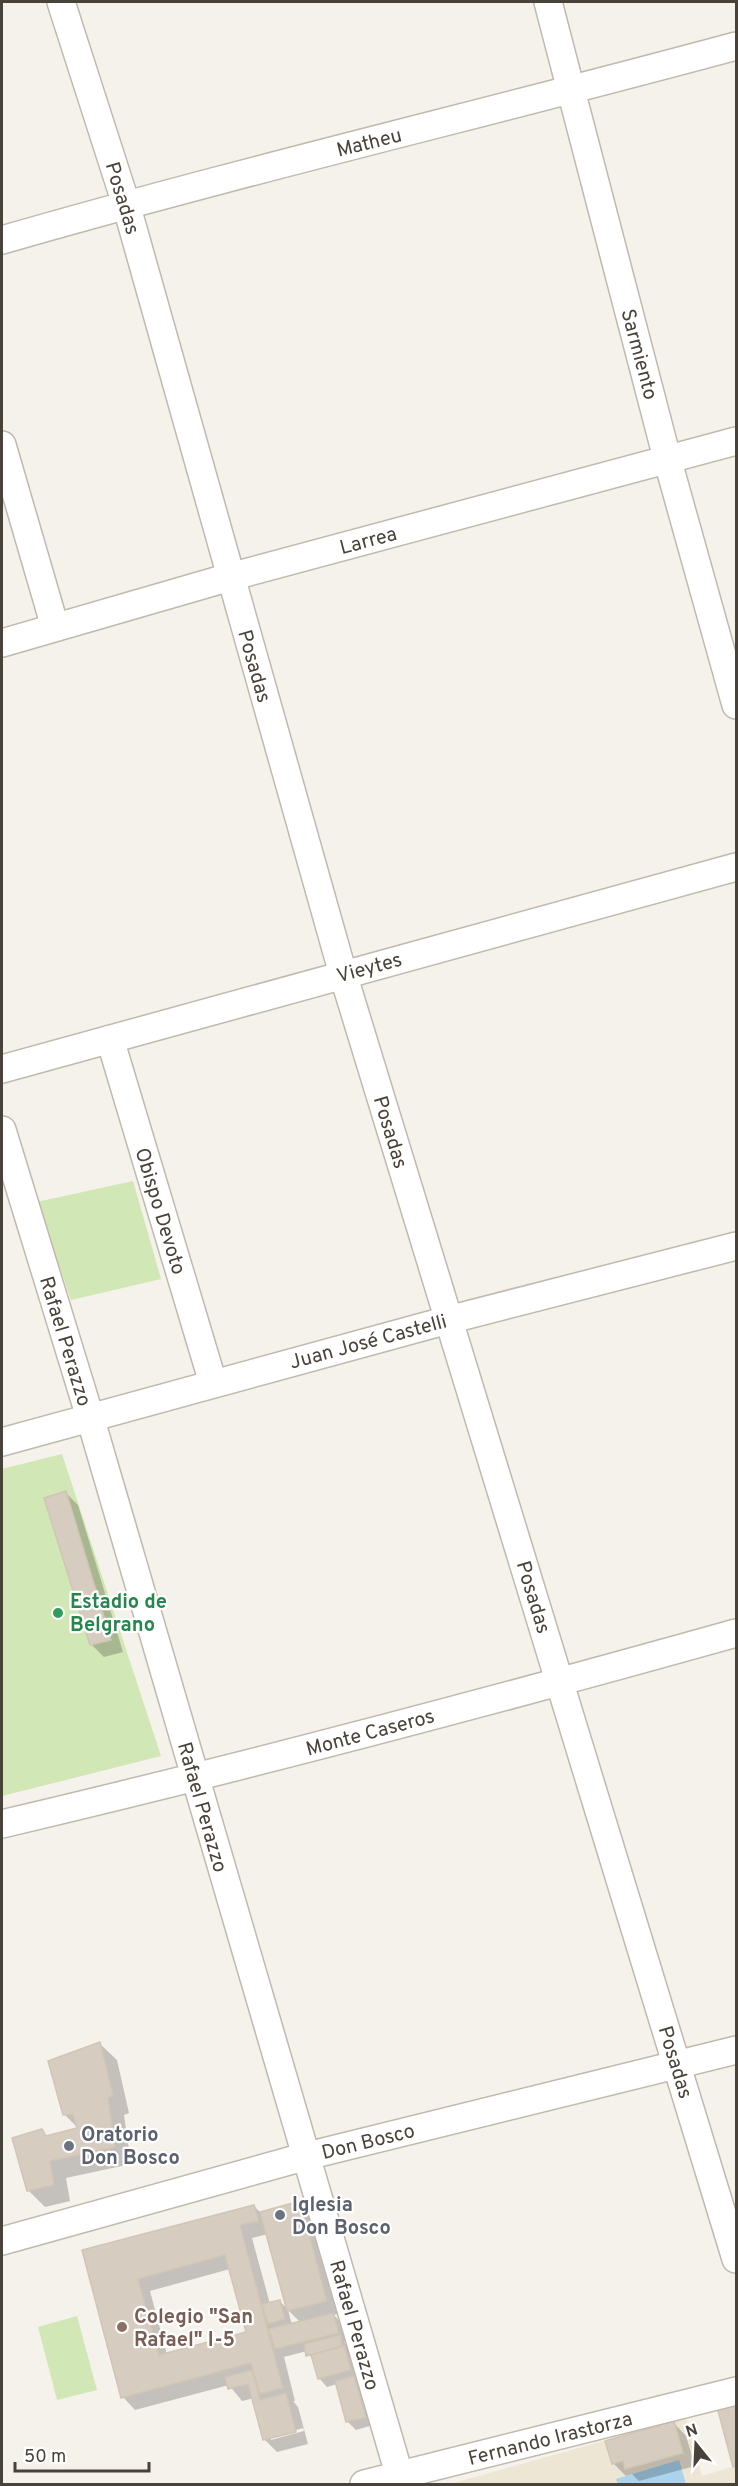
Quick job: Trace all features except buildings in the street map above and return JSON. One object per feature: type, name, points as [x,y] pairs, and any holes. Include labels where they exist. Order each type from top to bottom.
[{"type":"street","name":"Posadas","points":[[61,2],[126,204],[343,974],[736,2259]]},
{"type":"street","name":"Sarmiento","points":[[548,2],[667,458],[736,705]]},
{"type":"street","name":"Matheu","points":[[2,240],[126,204],[571,91],[736,46]]},
{"type":"street","name":"Larrea","points":[[2,643],[230,578],[736,441]]},
{"type":"street","points":[[2,445],[55,627]]},
{"type":"street","name":"Vieytes","points":[[2,1069],[736,867]]},
{"type":"street","name":"Obispo Devoto","points":[[110,1039],[213,1383]]},
{"type":"street","name":"Rafael Perazzo","points":[[2,1130],[90,1417],[400,2480]]},
{"type":"street","name":"Juan José Castelli","points":[[2,1442],[448,1320],[736,1246]]},
{"type":"street","name":"Monte Caseros","points":[[2,1824],[194,1779],[736,1633]]},
{"type":"street","name":"Don Bosco","points":[[2,2241],[307,2156],[736,2050]]},
{"type":"street","name":"Fernando Irastorza","points":[[364,2484],[400,2480],[736,2391]]},
{"type":"shaded area","points":[[686,2418],[702,2476],[736,2466],[736,2484],[450,2484]]},
{"type":"green space","points":[[133,1181],[161,1279],[71,1300],[37,1202]]},
{"type":"green space","name":"Estadio de Belgrano","points":[[62,1454],[161,1756],[2,1796],[2,1469]]},
{"type":"green space","points":[[77,2316],[97,2390],[57,2400],[38,2327]]},
{"type":"water","points":[[679,2460],[686,2484],[618,2484],[616,2479]]},
{"type":"place","name":"Estadio de Belgrano","points":[[58,1613]]},
{"type":"place","name":"Oratorio Don Bosco","points":[[69,2146]]},
{"type":"place","name":"Iglesia Don Bosco","points":[[280,2215]]},
{"type":"place","name":"Colegio \"San Rafael\" I-5","points":[[122,2327]]}]
